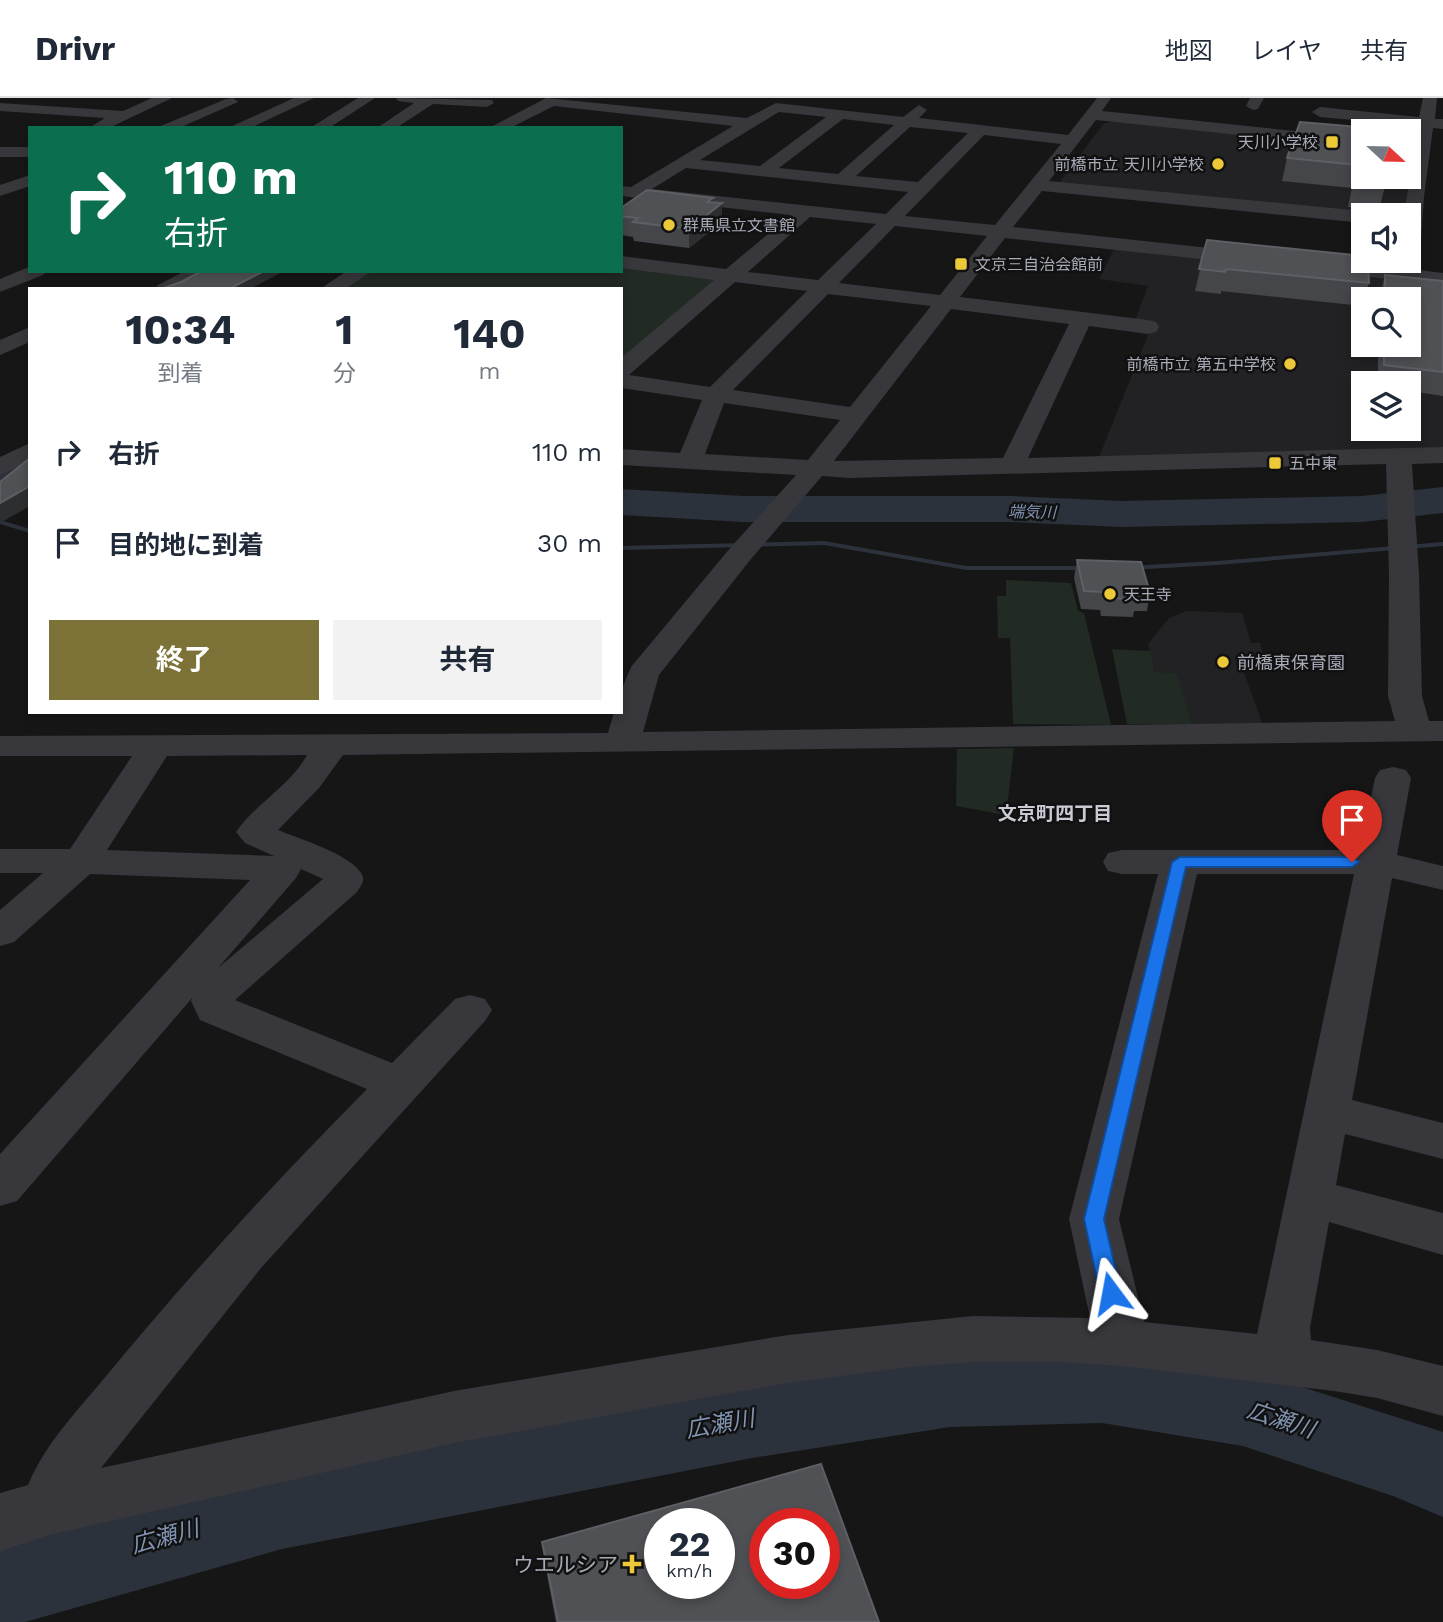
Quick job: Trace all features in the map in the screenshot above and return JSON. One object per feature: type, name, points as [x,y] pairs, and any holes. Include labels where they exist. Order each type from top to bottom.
[{"type":"street","points":[[93,98],[116,99]]},
{"type":"street","points":[[99,126],[165,98]]},
{"type":"street","points":[[241,126],[307,98]]},
{"type":"street","points":[[321,126],[368,98]]},
{"type":"street","points":[[403,98],[428,101],[474,100],[487,104],[463,118]]},
{"type":"street","points":[[633,126],[683,98]]},
{"type":"street","points":[[843,180],[934,98]]},
{"type":"street","points":[[1436,124],[1430,98],[1443,99]]},
{"type":"street","points":[[501,126],[554,100],[748,123]]},
{"type":"street","points":[[387,126],[428,101]]},
{"type":"street","points":[[169,126],[231,102]]},
{"type":"street","points":[[1250,103],[1272,108]]},
{"type":"street","points":[[1306,111],[1333,106],[1436,124]]},
{"type":"street","points":[[0,107],[122,115]]},
{"type":"street","points":[[628,191],[683,163],[775,107],[1072,140]]},
{"type":"street","points":[[622,743],[643,674],[741,552],[814,470],[1072,140],[1091,109],[1351,142]]},
{"type":"street","points":[[764,172],[840,114]]},
{"type":"street","points":[[1421,141],[1436,124]]},
{"type":"street","points":[[689,461],[716,394],[980,130]]},
{"type":"street","points":[[1421,148],[1443,150]]},
{"type":"street","points":[[0,152],[28,152]]},
{"type":"street","points":[[683,163],[922,188]]},
{"type":"street","points":[[1421,165],[1425,176],[1424,198],[1421,204]]},
{"type":"street","points":[[0,191],[28,181]]},
{"type":"street","points":[[1036,185],[1351,217]]},
{"type":"street","points":[[628,191],[1443,279]]},
{"type":"street","points":[[623,368],[806,211]]},
{"type":"street","points":[[1421,223],[1433,224]]},
{"type":"street","points":[[623,262],[1148,327]]},
{"type":"street","points":[[2,285],[31,273]]},
{"type":"street","points":[[169,287],[198,273]]},
{"type":"street","points":[[334,287],[358,273]]},
{"type":"street","points":[[2,285],[28,289]]},
{"type":"street","points":[[1017,465],[1015,456],[1082,319]]},
{"type":"street","points":[[0,348],[28,335]]},
{"type":"street","points":[[623,381],[857,415]]},
{"type":"street","points":[[0,467],[24,441]]},
{"type":"street","points":[[623,457],[814,470],[1443,455]]},
{"type":"street","points":[[1394,456],[1399,464],[1404,575],[1405,696],[1412,722],[1431,732]]},
{"type":"street","points":[[414,744],[417,731],[427,714]]},
{"type":"street","points":[[0,746],[622,743],[1431,732]]},
{"type":"street","points":[[0,932],[81,861],[157,744]]},
{"type":"street","points":[[330,744],[325,757],[303,787],[255,832],[338,870],[343,876],[343,883],[217,992],[212,1001],[215,1009],[400,1084]]},
{"type":"street","points":[[1286,1362],[1283,1328],[1393,778]]},
{"type":"street","points":[[0,861],[81,861],[282,869],[9,1164]]},
{"type":"street","points":[[1122,862],[1376,862],[1443,878]]},
{"type":"street","points":[[1122,1343],[1094,1219],[1180,862]]},
{"type":"street","points":[[24,1514],[59,1479],[162,1346],[470,1010]]},
{"type":"street","points":[[1326,1111],[1443,1141]]},
{"type":"street","points":[[1309,1197],[1443,1234]]},
{"type":"street","points":[[24,1514],[454,1416],[788,1359],[974,1339],[1060,1339],[1122,1343],[1377,1374],[1443,1391]]},
{"type":"shaded area","name":"前橋市立 天川小学校","points":[[1119,121],[1351,146],[1351,189],[1413,189],[1411,203],[1351,203],[1351,212],[1058,184],[1104,123]]},
{"type":"shaded area","name":"前橋市立 第五中学校","points":[[1114,249],[1443,284],[1443,449],[1099,457],[1152,325],[1134,323],[1148,286],[1099,279]]},
{"type":"shaded area","points":[[623,262],[732,275],[623,368],[623,287],[334,287],[358,273],[623,273]]},
{"type":"shaded area","points":[[1006,580],[1071,583],[1078,611],[1084,613],[1111,725],[1013,724],[1010,638],[998,638],[997,596],[1006,596]]},
{"type":"shaded area","points":[[1187,611],[1242,613],[1251,643],[1260,643],[1266,663],[1240,662],[1263,725],[1192,724],[1177,674],[1155,672],[1148,644],[1169,618]]},
{"type":"shaded area","points":[[1112,649],[1150,651],[1155,672],[1177,673],[1192,724],[1127,724]]},
{"type":"shaded area","points":[[1014,748],[1006,815],[956,806],[957,749]]},
{"type":"building","points":[[1300,122],[1351,126],[1351,164],[1287,158]]},
{"type":"building","points":[[647,190],[713,198],[707,202],[722,203],[689,229],[633,222],[638,218],[623,216],[623,207]]},
{"type":"building","points":[[1207,240],[1351,255],[1351,273],[1369,273],[1369,283],[1226,269],[1225,272],[1199,269]]},
{"type":"building","points":[[198,273],[260,273],[233,287],[167,287]]},
{"type":"building","points":[[1385,275],[1443,281],[1443,372],[1384,365],[1384,357],[1421,357],[1421,287],[1385,287]]},
{"type":"building","points":[[28,460],[28,487],[0,503],[0,482]]},
{"type":"building","points":[[1077,560],[1141,562],[1150,593],[1135,593],[1137,599],[1104,598],[1103,592],[1084,591]]},
{"type":"building","points":[[821,1464],[837,1508],[749,1508],[749,1599],[840,1599],[840,1516],[879,1622],[558,1622],[542,1542],[644,1513],[644,1599],[735,1599],[735,1508],[664,1508]]},
{"type":"waterway","name":"端気川","points":[[0,469],[28,474]]},
{"type":"waterway","name":"端気川","points":[[623,502],[743,509],[1011,509],[1121,514],[1362,509],[1443,500]]},
{"type":"waterway","points":[[0,522],[28,530]]},
{"type":"waterway","points":[[623,548],[824,543],[966,568],[1086,568]]},
{"type":"waterway","points":[[1129,568],[1443,544]]},
{"type":"waterway","name":"広瀬川","points":[[0,1582],[282,1506],[752,1418],[950,1389],[1102,1385],[1243,1407],[1412,1461],[1443,1475]]},
{"type":"place","name":"天川小学校","points":[[1332,142]]},
{"type":"place","name":"前橋市立 天川小学校","points":[[1218,164]]},
{"type":"place","name":"群馬県立文書館","points":[[669,225]]},
{"type":"place","name":"文京三自治会館前","points":[[961,264]]},
{"type":"place","name":"前橋市立 第五中学校","points":[[1290,364]]},
{"type":"place","name":"五中東","points":[[1275,463]]},
{"type":"place","name":"天王寺","points":[[1110,594]]},
{"type":"place","name":"前橋東保育園","points":[[1223,662]]},
{"type":"place","name":"ウエルシア","points":[[632,1564]]},
{"type":"district","name":"文京町四丁目","points":[[1055,813]]},
{"type":"route","points":[[1111,1293],[1094,1219],[1180,862],[1352,862]]}]
